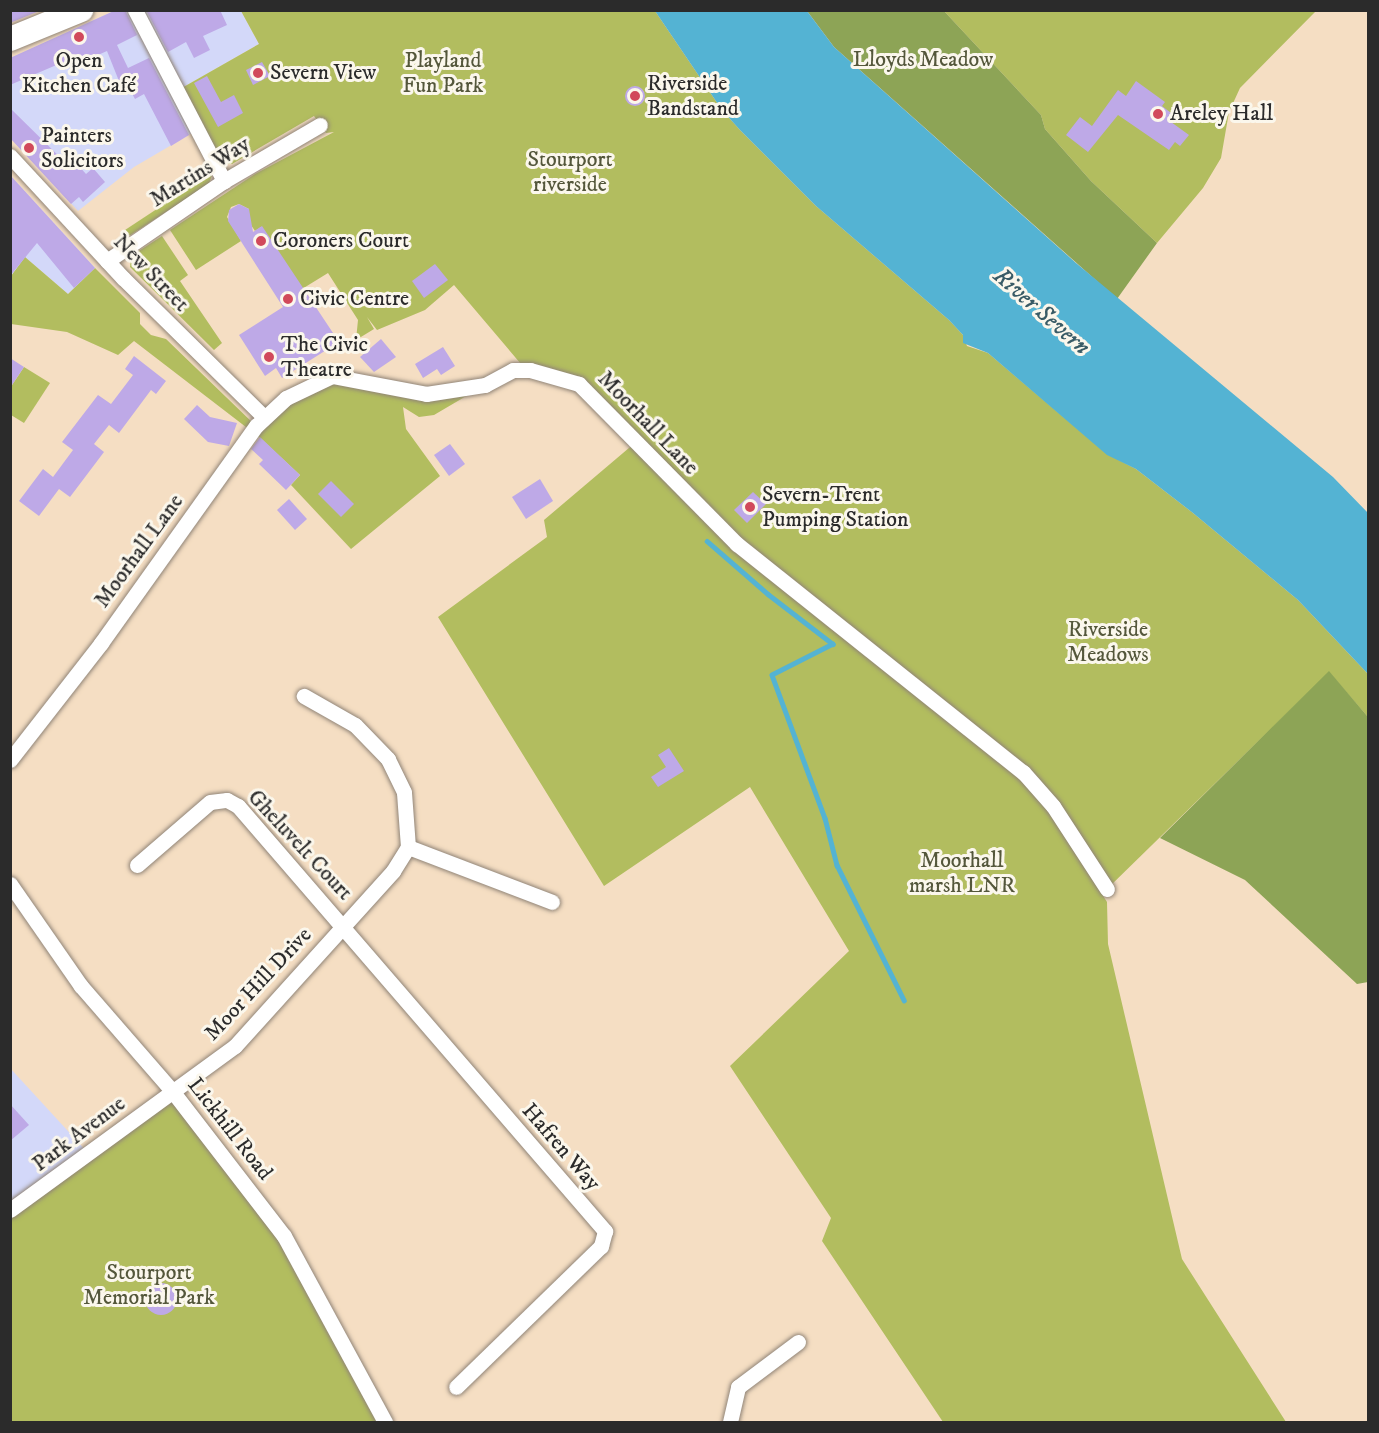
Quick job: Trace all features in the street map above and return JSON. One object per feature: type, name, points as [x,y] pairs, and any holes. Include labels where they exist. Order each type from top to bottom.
[{"type":"main road","points":[[10,39],[81,10]]},
{"type":"street","points":[[135,10],[224,181]]},
{"type":"street","name":"Martins Way","points":[[107,261],[224,181],[320,125]]},
{"type":"street","name":"New Street","points":[[10,156],[107,261],[264,417]]},
{"type":"street","name":"Moorhall Lane","points":[[10,759],[101,643],[264,417],[286,398],[333,375],[426,394],[485,385],[521,369],[579,384],[745,550],[1023,772],[1053,806],[1107,889]]},
{"type":"street","points":[[304,696],[356,725],[382,752],[404,792],[408,847],[552,902]]},
{"type":"street","name":"Gheluvelt Court","points":[[137,865],[210,802],[227,800],[238,806],[344,925]]},
{"type":"street","name":"Moor Hill Drive","points":[[173,1092],[235,1046],[393,871],[408,847]]},
{"type":"street","name":"Lickhill Road","points":[[10,884],[81,986],[173,1092],[284,1236],[385,1422]]},
{"type":"street","name":"Hafren Way","points":[[344,925],[605,1231],[601,1246],[456,1387]]},
{"type":"street","name":"Park Avenue","points":[[10,1210],[173,1092]]},
{"type":"street","points":[[730,1422],[738,1387],[798,1342]]},
{"type":"shaded area","points":[[116,10],[128,11],[192,133],[134,167],[78,211],[11,138],[11,58]]},
{"type":"shaded area","points":[[139,11],[241,11],[259,44],[180,89]]},
{"type":"shaded area","points":[[10,175],[95,268],[68,294],[26,258],[11,276]]},
{"type":"shaded area","points":[[10,1068],[90,1155],[10,1210]]},
{"type":"green space","points":[[241,11],[655,11],[722,110],[816,206],[949,320],[963,335],[967,346],[988,353],[1107,454],[1136,469],[1298,600],[1368,674],[1368,717],[1329,672],[1107,889],[1072,847],[1107,902],[1108,944],[1182,1259],[1286,1422],[943,1422],[822,1241],[831,1218],[730,1066],[849,951],[750,787],[604,886],[438,617],[547,537],[544,520],[636,442],[583,379],[526,370],[454,285],[425,310],[377,330],[367,317],[374,329],[356,340],[358,320],[328,273],[302,289],[261,227],[255,231],[249,222],[249,209],[239,204],[231,207],[227,217],[241,241],[196,270],[170,230],[255,174],[334,132],[326,133],[314,116],[232,164],[223,164],[180,89],[259,44]]},
{"type":"green space","name":"Lloyds Meadow","points":[[807,11],[944,11],[1041,115],[1045,129],[1091,181],[1157,243],[1117,299],[834,47]]},
{"type":"green space","name":"Areley Hall","points":[[944,11],[1316,11],[1240,88],[1229,112],[1221,158],[1203,188],[1157,243],[1091,181],[1045,129],[1041,115]]},
{"type":"green space","points":[[213,172],[209,184],[129,236],[125,230]]},
{"type":"green space","points":[[162,236],[188,275],[180,281],[222,343],[214,350],[130,267],[131,256]]},
{"type":"green space","points":[[25,257],[68,294],[95,268],[140,313],[140,324],[151,335],[166,339],[256,426],[324,378],[407,392],[485,385],[434,415],[419,417],[403,407],[406,429],[440,476],[351,549],[291,485],[300,475],[259,437],[134,341],[118,355],[67,332],[11,324],[11,276]]},
{"type":"green space","points":[[24,367],[50,383],[24,423],[11,415],[10,388]]},
{"type":"green space","points":[[1329,671],[1368,717],[1368,982],[1357,984],[1245,880],[1160,838]]},
{"type":"green space","name":"Stourport Memorial Park","points":[[173,1092],[284,1236],[385,1422],[11,1422],[11,1210]]},
{"type":"water","name":"River Severn","points":[[655,11],[807,11],[834,47],[1076,263],[1333,477],[1368,513],[1368,674],[1298,600],[1193,513],[1136,469],[1107,455],[988,353],[963,343],[963,335],[949,320],[816,206],[740,130],[722,110]]},
{"type":"building","points":[[10,10],[42,10],[10,23]]},
{"type":"building","points":[[116,10],[125,10],[137,35],[117,45],[128,68],[149,58],[189,135],[171,146],[144,94],[135,99],[129,88],[123,91],[107,51],[64,70],[61,63],[10,85],[10,58]]},
{"type":"building","points":[[146,10],[220,10],[227,25],[203,36],[210,50],[194,58],[186,42],[168,52]]},
{"type":"building","name":"Severn View","points":[[262,62],[270,76],[253,85],[246,70]]},
{"type":"building","points":[[207,76],[221,102],[234,95],[243,113],[218,127],[194,83]]},
{"type":"building","points":[[1136,81],[1165,102],[1162,106],[1175,116],[1171,122],[1189,135],[1180,146],[1175,142],[1169,150],[1118,115],[1088,152],[1066,135],[1080,117],[1092,126],[1118,90],[1126,96]]},
{"type":"building","name":"Riverside Bandstand","points":[[631,86],[639,86],[645,92],[645,100],[639,106],[631,106],[625,100],[625,92]]},
{"type":"building","points":[[10,108],[72,169],[78,165],[86,174],[93,168],[105,182],[83,202],[79,197],[71,204],[10,138]]},
{"type":"building","points":[[10,175],[95,268],[74,288],[37,243],[10,276]]},
{"type":"building","name":"Civic Centre","points":[[239,204],[249,209],[253,232],[262,226],[339,342],[282,378],[276,368],[265,376],[239,335],[283,307],[228,221],[229,210]]},
{"type":"building","points":[[435,264],[448,280],[424,298],[412,281]]},
{"type":"building","points":[[381,339],[396,357],[374,372],[360,357]]},
{"type":"building","points":[[443,347],[455,366],[441,375],[437,369],[423,378],[415,364]]},
{"type":"building","points":[[134,356],[166,381],[156,394],[151,390],[119,433],[109,425],[94,444],[104,452],[70,497],[59,489],[39,516],[19,501],[43,469],[53,477],[73,450],[62,442],[98,395],[111,404],[133,375],[125,369]]},
{"type":"building","points":[[10,358],[24,367],[10,388]]},
{"type":"building","points":[[197,405],[210,417],[237,423],[229,446],[208,442],[184,419]]},
{"type":"building","points":[[260,437],[300,475],[286,490],[259,464],[263,460],[251,449]]},
{"type":"building","points":[[450,444],[465,464],[449,476],[434,455]]},
{"type":"building","points":[[540,479],[553,501],[526,519],[512,497]]},
{"type":"building","points":[[331,481],[354,504],[341,517],[318,494]]},
{"type":"building","name":"Severn-Trent Pumping Station","points":[[753,492],[766,504],[747,523],[734,510]]},
{"type":"building","points":[[289,499],[307,519],[295,530],[277,510]]},
{"type":"building","points":[[669,748],[684,771],[658,787],[651,777],[666,767],[658,755]]},
{"type":"building","points":[[10,1104],[29,1125],[10,1141]]},
{"type":"building","points":[[161,1283],[172,1288],[177,1299],[172,1310],[161,1315],[150,1310],[145,1299],[150,1288]]},
{"type":"waterway","points":[[707,541],[768,594],[833,644],[772,675],[825,818],[837,865],[904,1000]]},
{"type":"place","name":"Open Kitchen Café","points":[[79,37]]},
{"type":"place","name":"Severn View","points":[[258,73]]},
{"type":"place","name":"Riverside Bandstand","points":[[635,96]]},
{"type":"place","name":"Areley Hall","points":[[1158,114]]},
{"type":"place","name":"Painters Solicitors","points":[[29,148]]},
{"type":"place","name":"Coroners Court","points":[[261,241]]},
{"type":"place","name":"Civic Centre","points":[[288,299]]},
{"type":"place","name":"The Civic Theatre","points":[[269,357]]},
{"type":"place","name":"Severn-Trent Pumping Station","points":[[750,507]]},
{"type":"park label","name":"Playland Fun Park","points":[[443,72]]},
{"type":"park label","name":"Stourport riverside","points":[[570,172]]},
{"type":"park label","name":"Riverside Meadows","points":[[1108,642]]},
{"type":"park label","name":"Moorhall marsh LNR","points":[[962,872]]}]
